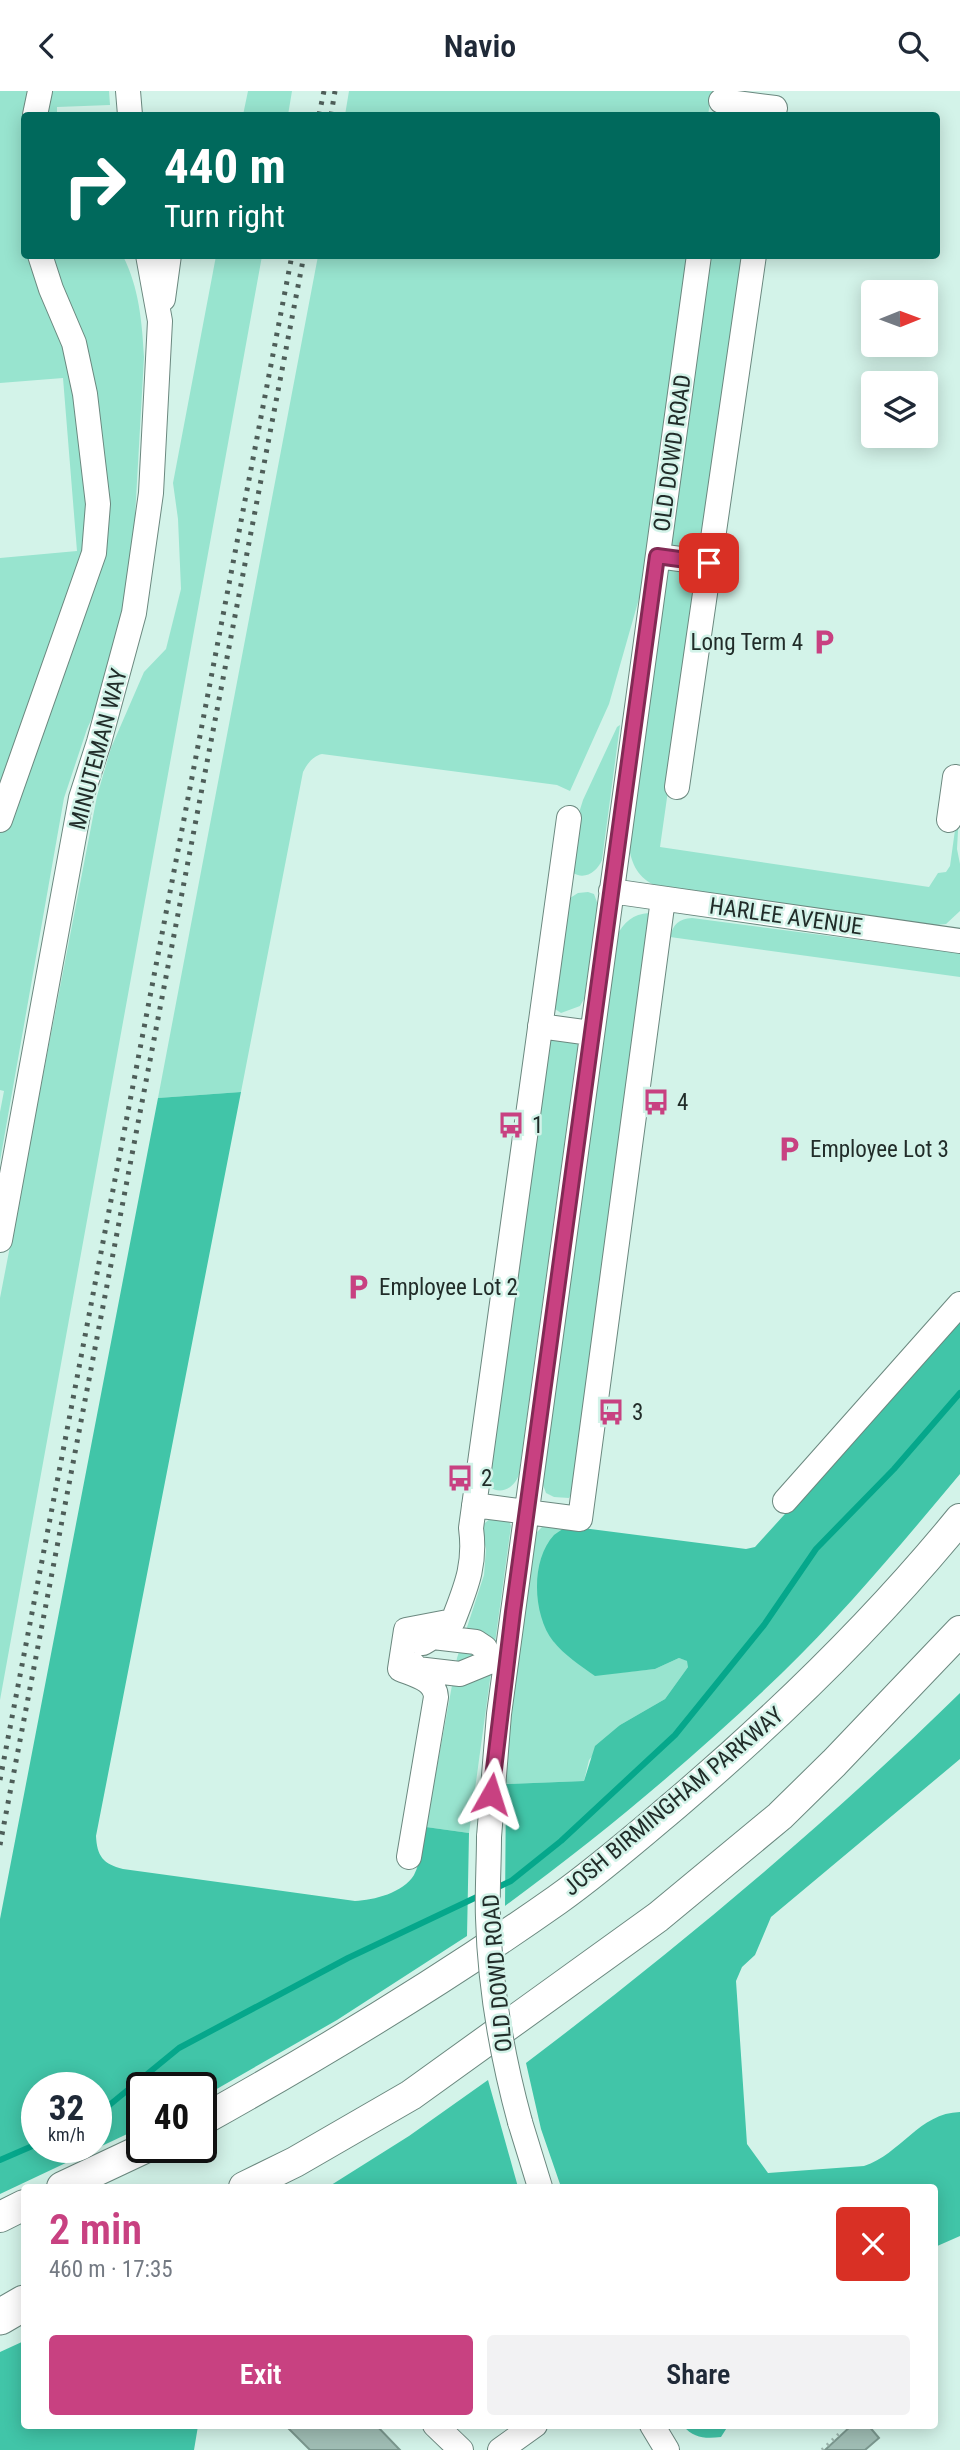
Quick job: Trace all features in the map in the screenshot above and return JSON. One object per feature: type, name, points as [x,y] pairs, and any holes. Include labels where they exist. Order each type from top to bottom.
[{"type":"highway","points":[[0,2307],[21,2297]]},
{"type":"highway","points":[[0,2317],[21,2305]]},
{"type":"main road","name":"JOSH BIRMINGHAM PARKWAY","points":[[217,2112],[347,2039],[419,1993],[558,1899],[624,1848],[782,1709],[842,1650],[960,1519]]},
{"type":"main road","points":[[780,1816],[960,1631]]},
{"type":"main road","points":[[250,2184],[295,2162],[411,2095],[658,1917],[918,1701],[960,1662]]},
{"type":"main road","points":[[68,2184],[126,2157]]},
{"type":"main road","points":[[0,2217],[21,2207]]},
{"type":"street","points":[[36,112],[40,91]]},
{"type":"street","points":[[128,91],[130,112]]},
{"type":"street","points":[[721,103],[775,105]]},
{"type":"street","points":[[0,820],[94,553],[98,504],[85,394],[74,343],[41,259]]},
{"type":"street","name":"MINUTEMAN WAY","points":[[0,1240],[6,1171],[41,1019],[81,798],[134,613],[151,493],[160,321],[149,259]]},
{"type":"street","points":[[160,321],[168,259]]},
{"type":"street","name":"OLD DOWD ROAD","points":[[539,2184],[506,2069],[494,1993],[488,1919],[495,1656],[527,1506],[698,259]]},
{"type":"street","points":[[677,787],[753,259]]},
{"type":"street","points":[[657,556],[709,563]]},
{"type":"street","points":[[949,820],[958,777]]},
{"type":"street","points":[[495,1656],[460,1674],[417,1669],[409,1655],[406,1630],[453,1621],[472,1568],[471,1528],[474,1499],[569,818]]},
{"type":"street","name":"HARLEE AVENUE","points":[[611,891],[960,941]]},
{"type":"street","points":[[474,1499],[581,1513],[663,899]]},
{"type":"street","points":[[541,1021],[592,1028]]},
{"type":"street","points":[[786,1501],[960,1304]]},
{"type":"street","points":[[409,1655],[495,1656]]},
{"type":"street","points":[[409,1655],[435,1689],[432,1724],[409,1857]]},
{"type":"street","points":[[439,2429],[461,2450]]},
{"type":"street","points":[[500,2450],[529,2429]]},
{"type":"street","points":[[654,2429],[667,2450]]},
{"type":"path","points":[[822,2450],[841,2432]]},
{"type":"green space","points":[[0,91],[109,91],[110,105],[57,107],[57,112],[21,112],[21,259],[124,259],[139,305],[144,357],[130,606],[124,647],[87,729],[64,798],[0,1161],[0,1112],[4,1091],[0,1090],[0,558],[77,551],[63,378],[0,383]]},
{"type":"green space","points":[[248,91],[292,91],[288,112],[244,112]]},
{"type":"green space","points":[[349,91],[712,91],[708,112],[346,112]]},
{"type":"green space","points":[[215,259],[261,259],[0,1700],[0,1298],[97,796],[111,748],[144,672],[166,649],[181,589],[178,519],[173,483]]},
{"type":"green space","points":[[317,259],[688,259],[642,588],[609,704],[570,791],[557,785],[322,754],[316,757],[303,772],[241,1092],[158,1098]]},
{"type":"green space","points":[[710,259],[744,259],[660,847],[929,887],[938,873],[946,872],[950,866],[960,794],[957,849],[960,864],[960,911],[946,924],[936,925],[660,888],[638,873],[629,848]]},
{"type":"green space","points":[[620,725],[602,860],[590,874],[577,875],[572,872],[578,816],[583,800]]},
{"type":"green space","points":[[578,893],[594,894],[598,905],[584,999],[580,1006],[561,1013],[555,1009],[570,898]]},
{"type":"green space","points":[[649,913],[572,1492],[569,1498],[554,1497],[546,1493],[543,1485],[616,937],[630,920]]},
{"type":"green space","points":[[692,918],[960,953],[960,977],[670,937],[677,923]]},
{"type":"green space","points":[[551,1035],[575,1040],[578,1045],[519,1474],[511,1487],[498,1490],[489,1486]]},
{"type":"green space","points":[[241,1092],[96,1836],[98,1849],[106,1862],[123,1869],[355,1901],[388,1894],[409,1881],[418,1864],[426,1827],[469,1833],[467,1936],[337,2020],[217,2089],[217,2072],[126,2072],[126,2135],[112,2141],[112,2072],[21,2072],[21,2163],[66,2163],[0,2194],[0,1919],[158,1098]]},
{"type":"green space","points":[[960,1321],[960,1474],[896,1551],[782,1673],[648,1794],[505,1906],[506,1784],[584,1781],[595,1746],[620,1725],[665,1699],[688,1667],[687,1661],[679,1658],[655,1669],[595,1676],[562,1651],[546,1630],[538,1603],[541,1559],[554,1535],[567,1526],[746,1549],[755,1547]]},
{"type":"green space","points":[[490,1519],[509,1520],[511,1526],[469,1833],[426,1827],[457,1658],[484,1575],[486,1549],[481,1526]]},
{"type":"green space","points":[[544,1525],[567,1526],[554,1642],[595,1675],[655,1669],[679,1658],[688,1661],[688,1667],[665,1699],[620,1725],[589,1760],[584,1781],[506,1784],[504,1769],[535,1534]]},
{"type":"green space","points":[[960,1693],[960,1759],[771,1917],[755,1955],[742,1967],[736,1981],[747,2144],[768,2173],[864,2166],[889,2153],[933,2119],[960,2112],[960,2236],[938,2246],[938,2184],[560,2184],[541,2129],[526,2063],[749,1885]]},
{"type":"green space","points":[[488,2080],[517,2184],[333,2184],[409,2136]]},
{"type":"green space","points":[[21,2342],[21,2429],[198,2429],[194,2450],[0,2450],[0,2352]]},
{"type":"green space","points":[[726,2429],[721,2437],[710,2438],[700,2437],[687,2430]]},
{"type":"building","points":[[289,2429],[380,2429],[400,2450],[310,2450]]},
{"type":"building","points":[[848,2429],[871,2429],[879,2438],[865,2450],[825,2450]]},
{"type":"waterway","points":[[494,1889],[511,1881],[561,1841],[675,1735],[764,1625],[816,1549],[894,1469],[960,1393]]},
{"type":"waterway","points":[[112,2103],[179,2048],[348,1958],[481,1895]]},
{"type":"waterway","points":[[0,2160],[21,2151]]},
{"type":"railway","points":[[320,112],[324,91]]},
{"type":"railway","points":[[332,112],[335,91]]},
{"type":"railway","points":[[0,1780],[291,259]]},
{"type":"railway","points":[[0,1845],[303,259]]},
{"type":"place","name":"Long Term 4","points":[[824,642]]},
{"type":"place","name":"4","points":[[656,1102]]},
{"type":"place","name":"1","points":[[511,1125]]},
{"type":"place","name":"Employee Lot 3","points":[[789,1149]]},
{"type":"place","name":"Employee Lot 2","points":[[358,1287]]},
{"type":"place","name":"3","points":[[611,1412]]},
{"type":"place","name":"2","points":[[460,1478]]},
{"type":"route","points":[[491,1794],[499,1714],[657,556],[709,563]]}]
